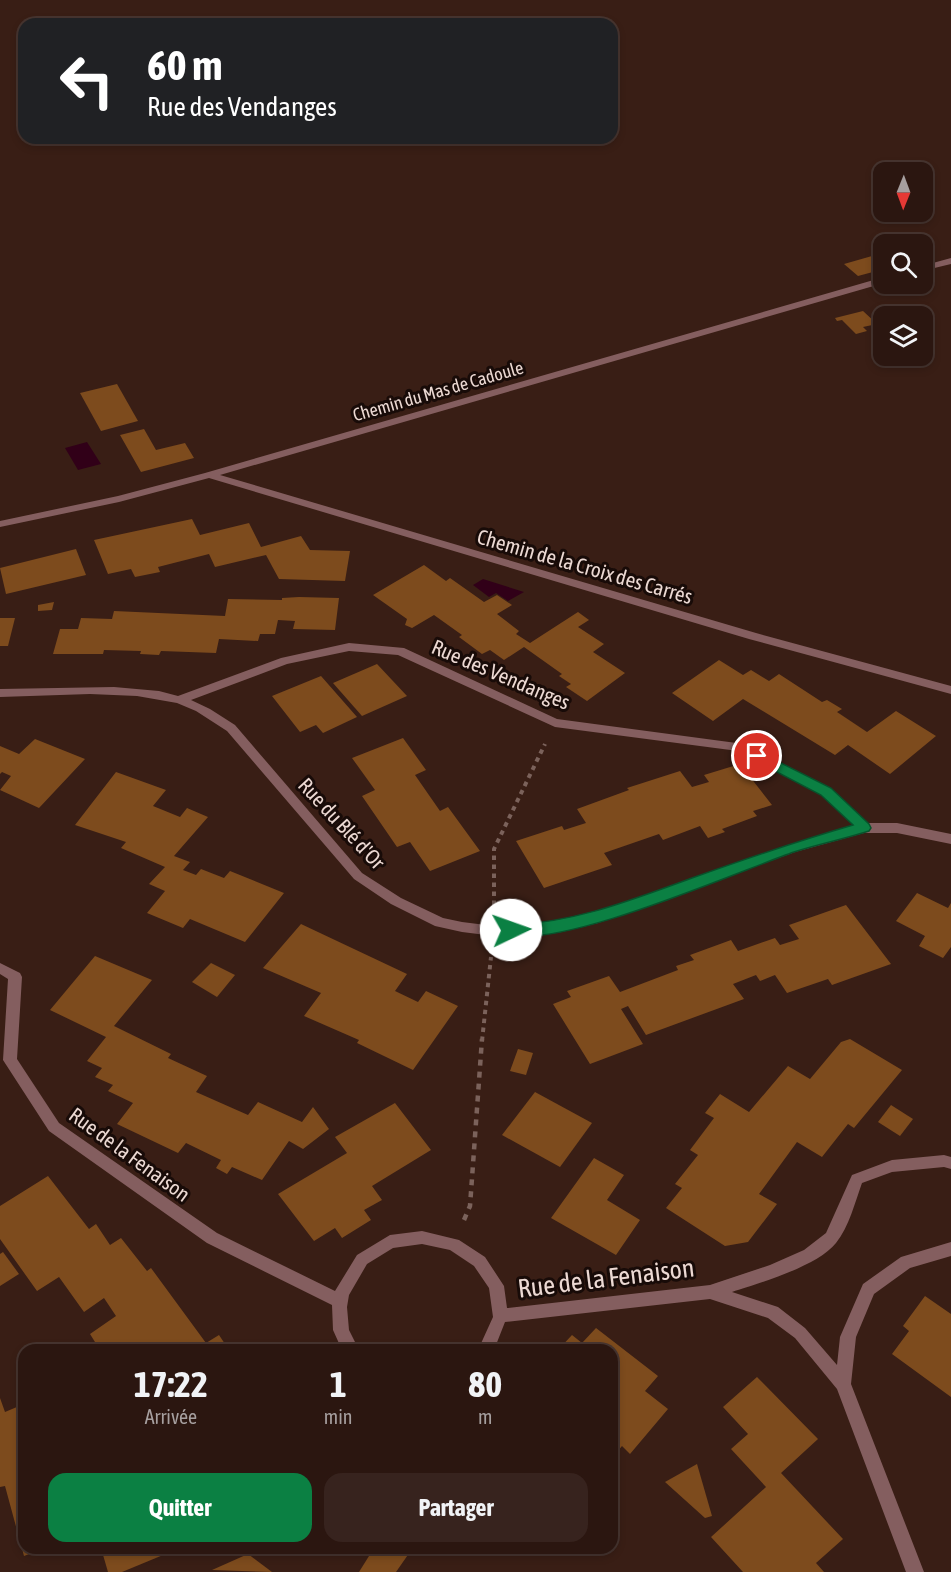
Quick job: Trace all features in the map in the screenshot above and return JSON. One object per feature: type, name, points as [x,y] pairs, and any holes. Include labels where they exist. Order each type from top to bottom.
[{"type":"street","points":[[933,266],[951,261]]},
{"type":"street","name":"Chemin du Mas de Cadoule","points":[[0,524],[119,499],[209,475],[873,283]]},
{"type":"street","name":"Chemin de la Croix des Carrés","points":[[209,475],[753,636],[951,690]]},
{"type":"street","name":"Rue des Vendanges","points":[[179,700],[285,661],[349,647],[400,651],[555,723],[740,747],[826,791],[864,828]]},
{"type":"street","name":"Rue du Blé d'Or","points":[[0,693],[140,691],[179,700],[211,713],[231,728],[358,876],[396,901],[440,921],[494,931],[546,929],[598,918],[792,848],[864,828],[897,828],[951,839]]},
{"type":"street","name":"Rue de la Fenaison","points":[[0,968],[15,977],[10,1060],[54,1127],[212,1238],[339,1301]]},
{"type":"street","points":[[710,1292],[734,1285],[808,1255],[831,1239],[857,1179],[892,1166],[951,1162]]},
{"type":"street","name":"Rue de la Fenaison","points":[[348,1344],[339,1324],[339,1301],[347,1279],[362,1260],[381,1246],[404,1238],[429,1237],[453,1242],[473,1254],[489,1272],[498,1293],[500,1316],[494,1339],[490,1344]]},
{"type":"street","points":[[843,1384],[848,1337],[868,1289],[906,1262],[951,1249]]},
{"type":"street","name":"Rue de la Fenaison","points":[[500,1316],[710,1292],[773,1312],[800,1333],[843,1384],[915,1572]]},
{"type":"path","points":[[453,1242],[470,1206],[479,1069],[494,931],[494,849],[555,723]]},
{"type":"shaded area","points":[[87,442],[101,464],[78,470],[65,448]]},
{"type":"shaded area","points":[[483,579],[524,592],[508,601],[496,593],[489,597],[473,585]]},
{"type":"building","points":[[872,256],[873,272],[858,276],[844,264]]},
{"type":"building","points":[[863,311],[873,320],[873,325],[863,327],[867,331],[856,334],[842,320],[837,321],[835,318]]},
{"type":"building","points":[[117,384],[138,421],[101,431],[80,393]]},
{"type":"building","points":[[144,429],[156,450],[185,443],[194,458],[141,472],[120,435]]},
{"type":"building","points":[[192,519],[200,535],[249,523],[261,547],[301,536],[310,550],[350,551],[345,581],[279,579],[266,555],[215,567],[209,554],[158,567],[160,572],[135,577],[131,569],[108,574],[94,540]]},
{"type":"building","points":[[76,549],[86,575],[6,594],[0,568]]},
{"type":"building","points":[[424,565],[446,581],[450,578],[484,602],[497,595],[512,605],[497,614],[519,631],[516,634],[530,643],[578,612],[589,620],[578,627],[604,644],[593,652],[625,673],[587,701],[566,687],[571,684],[559,676],[562,674],[524,647],[504,660],[490,650],[482,654],[459,637],[462,635],[434,615],[412,628],[405,625],[407,619],[373,595]]},
{"type":"building","points":[[282,598],[339,598],[335,630],[293,629],[295,621],[278,620],[275,634],[260,634],[258,641],[219,639],[216,653],[161,651],[159,655],[140,654],[141,651],[104,650],[103,654],[53,654],[60,629],[78,629],[81,618],[112,619],[114,611],[225,616],[228,599],[282,600]]},
{"type":"building","points":[[54,602],[52,610],[38,611],[38,605]]},
{"type":"building","points":[[0,618],[15,618],[8,646],[0,646]]},
{"type":"building","points":[[719,660],[743,675],[751,670],[769,681],[779,674],[822,702],[827,700],[842,709],[837,712],[867,732],[896,711],[936,736],[890,774],[848,745],[835,755],[743,699],[713,721],[672,693]]},
{"type":"building","points":[[377,664],[407,696],[362,716],[333,683]]},
{"type":"building","points":[[321,676],[357,717],[323,733],[316,725],[300,732],[272,696]]},
{"type":"building","points":[[403,738],[426,770],[415,775],[440,811],[448,807],[480,851],[430,871],[410,842],[397,847],[362,796],[375,790],[352,758]]},
{"type":"building","points":[[35,739],[85,759],[39,808],[0,790],[11,776],[2,772],[0,774],[0,746],[19,754]]},
{"type":"building","points":[[740,764],[772,805],[753,811],[757,816],[722,829],[725,832],[708,838],[700,826],[663,840],[659,834],[604,853],[612,865],[544,888],[516,841],[562,826],[564,830],[586,823],[577,809],[629,790],[627,788],[680,771],[692,787],[709,782],[704,775]]},
{"type":"building","points":[[116,772],[166,790],[153,806],[180,817],[187,808],[208,817],[174,856],[190,862],[183,870],[196,875],[201,869],[224,878],[230,871],[284,893],[245,942],[190,919],[183,928],[147,913],[165,891],[149,884],[165,867],[121,848],[126,842],[75,825]]},
{"type":"building","points":[[917,893],[948,908],[951,903],[951,947],[943,958],[919,946],[925,936],[896,921]]},
{"type":"building","points":[[846,905],[891,964],[832,985],[828,979],[787,993],[775,975],[760,981],[756,975],[733,984],[744,999],[646,1035],[628,1006],[621,1009],[643,1044],[590,1064],[553,1004],[571,997],[567,991],[609,976],[620,992],[678,970],[676,966],[694,960],[690,955],[731,940],[738,951],[775,938],[780,945],[799,939],[789,925]]},
{"type":"building","points":[[301,924],[407,974],[395,991],[418,1002],[426,991],[458,1006],[413,1070],[357,1043],[359,1040],[304,1016],[321,993],[263,968]]},
{"type":"building","points":[[95,956],[152,980],[114,1026],[171,1054],[168,1058],[207,1076],[196,1092],[248,1115],[258,1102],[302,1122],[313,1107],[329,1129],[303,1149],[289,1141],[262,1180],[232,1167],[227,1174],[216,1168],[221,1160],[186,1143],[178,1153],[117,1124],[133,1103],[108,1091],[113,1085],[95,1077],[102,1068],[87,1061],[106,1037],[50,1010]]},
{"type":"building","points":[[211,963],[235,975],[217,997],[192,982]]},
{"type":"building","points":[[850,1039],[902,1070],[854,1128],[848,1124],[822,1157],[797,1142],[759,1194],[777,1204],[748,1242],[725,1246],[666,1208],[682,1188],[675,1184],[698,1155],[690,1150],[714,1118],[705,1113],[720,1094],[749,1112],[788,1066],[810,1079],[841,1042]]},
{"type":"building","points":[[518,1049],[533,1053],[526,1075],[510,1071]]},
{"type":"building","points":[[535,1092],[592,1123],[560,1167],[502,1135]]},
{"type":"building","points":[[395,1103],[431,1150],[372,1186],[382,1200],[364,1210],[371,1220],[342,1238],[335,1228],[314,1241],[278,1194],[347,1153],[335,1137]]},
{"type":"building","points":[[891,1105],[913,1119],[900,1136],[878,1122]]},
{"type":"building","points":[[594,1158],[624,1175],[607,1200],[640,1220],[616,1255],[551,1218]]},
{"type":"building","points":[[48,1176],[89,1229],[96,1224],[110,1245],[121,1238],[147,1271],[151,1268],[206,1343],[219,1335],[225,1344],[96,1344],[90,1334],[116,1316],[104,1298],[84,1312],[59,1277],[37,1291],[0,1239],[0,1206]]},
{"type":"building","points":[[3,1252],[19,1274],[0,1286],[0,1254]]},
{"type":"building","points":[[925,1296],[951,1314],[951,1397],[892,1354],[909,1331],[903,1326]]},
{"type":"building","points":[[596,1328],[617,1344],[564,1344],[572,1335],[582,1343]]},
{"type":"building","points":[[618,1345],[658,1376],[645,1391],[668,1409],[630,1454],[622,1446],[618,1451]]},
{"type":"building","points":[[757,1377],[818,1439],[781,1473],[843,1539],[816,1563],[824,1572],[743,1572],[711,1537],[766,1487],[731,1449],[748,1434],[723,1407]]},
{"type":"building","points":[[0,1398],[5,1412],[18,1407],[18,1534],[5,1486],[0,1487]]},
{"type":"building","points":[[697,1464],[712,1516],[705,1518],[665,1482]]},
{"type":"building","points":[[103,1554],[166,1554],[122,1572],[108,1572]]},
{"type":"building","points":[[248,1554],[272,1572],[212,1570]]},
{"type":"building","points":[[366,1554],[409,1554],[396,1572],[359,1572],[369,1556]]},
{"type":"route","points":[[511,930],[546,929],[598,918],[792,848],[864,828],[826,791],[757,756]]}]
